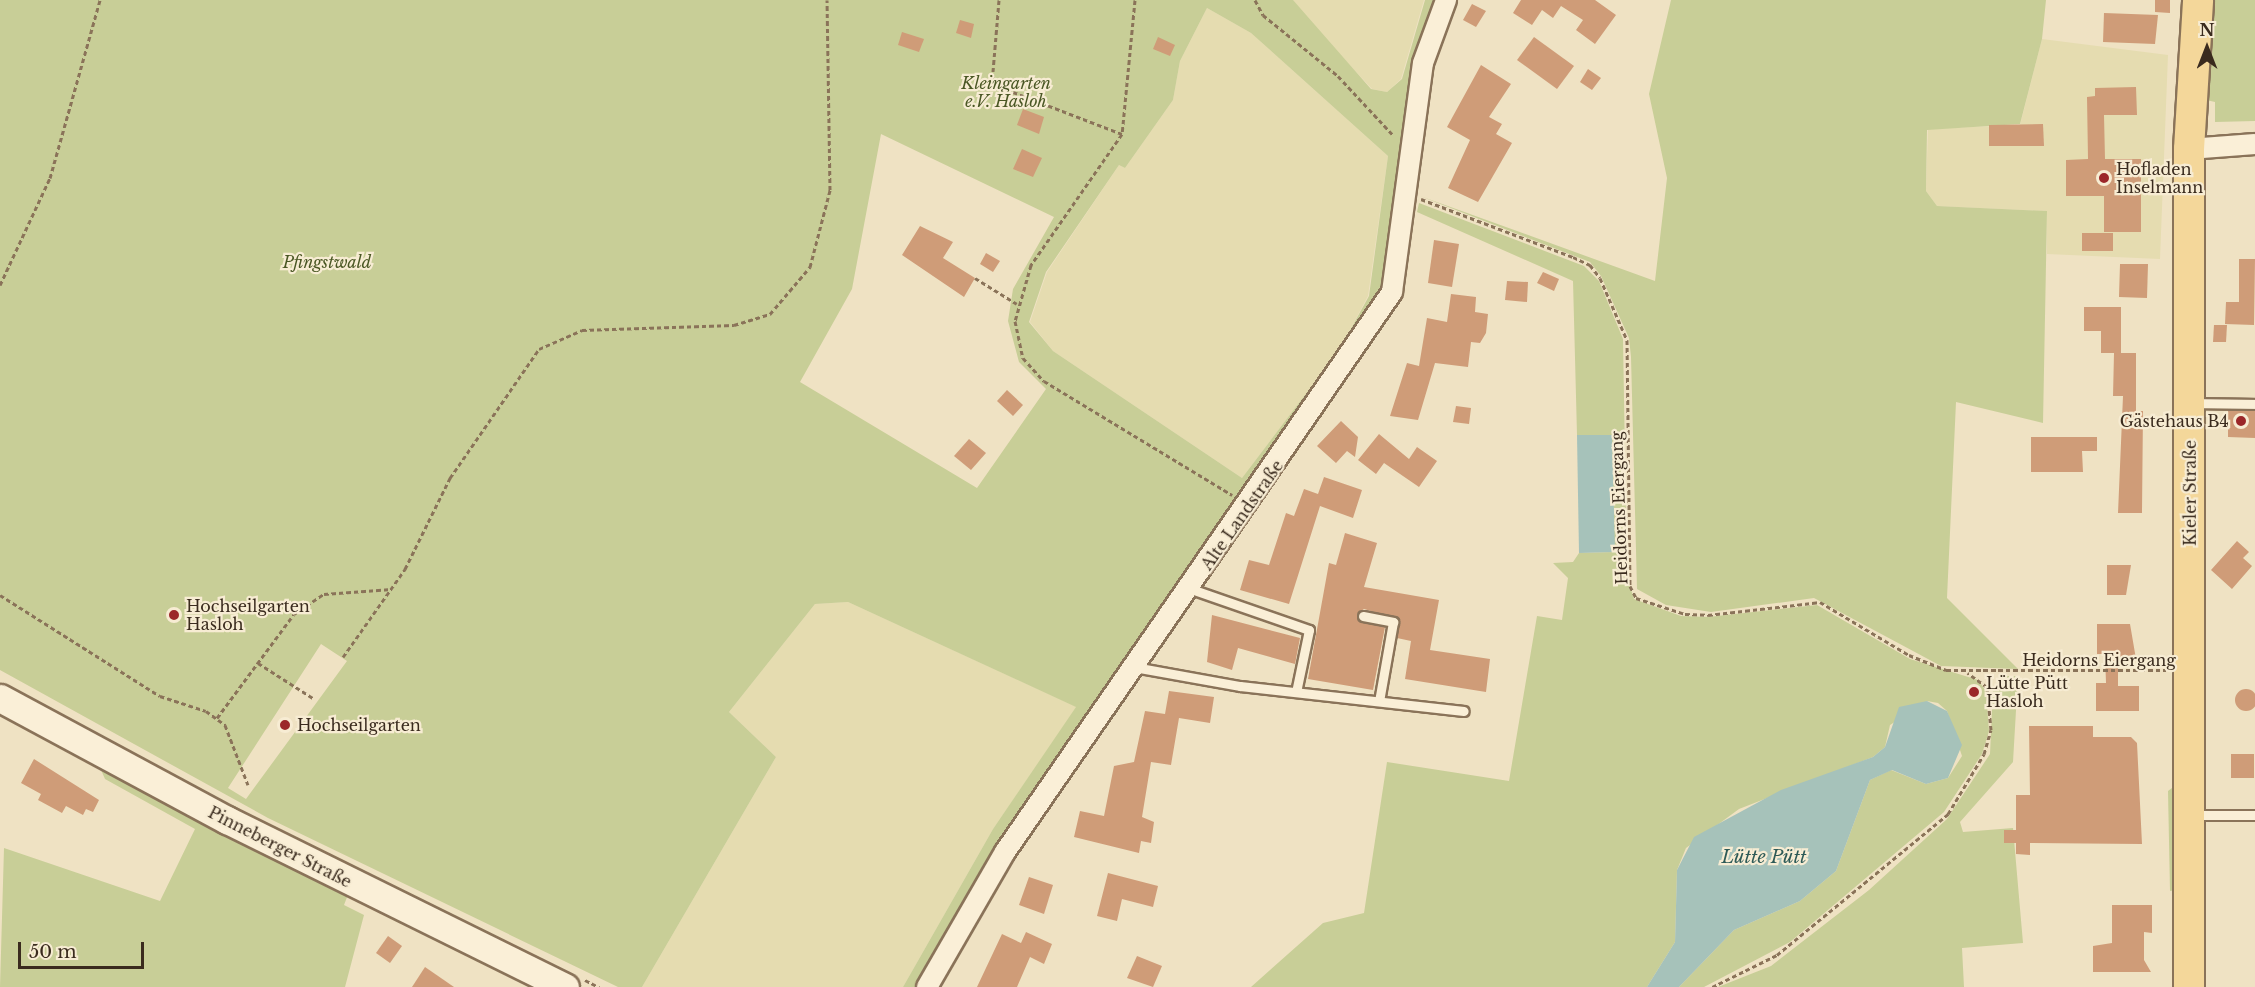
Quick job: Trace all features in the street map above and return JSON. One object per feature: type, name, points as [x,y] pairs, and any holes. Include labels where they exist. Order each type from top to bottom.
[{"type":"main road","name":"Kieler Straße","points":[[2189,987],[2189,149],[2198,0]]},
{"type":"main road","name":"Pinneberger Straße","points":[[0,698],[227,820],[565,987]]},
{"type":"street","name":"Alte Landstraße","points":[[927,987],[1005,852],[1249,506],[1392,292],[1409,145],[1424,55],[1446,0]]},
{"type":"street","points":[[2189,149],[2255,144]]},
{"type":"lane","points":[[2190,402],[2255,404]]},
{"type":"lane","points":[[1191,589],[1309,630],[1296,692]]},
{"type":"lane","points":[[1363,616],[1393,622],[1379,701]]},
{"type":"lane","points":[[1134,667],[1296,692],[1464,711]]},
{"type":"lane","points":[[2190,814],[2255,815]]},
{"type":"path","points":[[0,285],[50,178],[100,0]]},
{"type":"path","points":[[343,657],[392,589],[450,478],[539,349],[582,330],[734,325],[770,314],[810,267],[830,190],[828,0]]},
{"type":"path","points":[[999,0],[992,84],[1122,134]]},
{"type":"path","points":[[1135,0],[1122,134],[1031,265],[1017,304],[1014,321],[1023,358],[1044,381],[1249,506]]},
{"type":"path","points":[[1255,0],[1263,15],[1338,76],[1397,139],[1409,145]]},
{"type":"path","name":"Heidorns Eiergang","points":[[1405,193],[1573,257],[1590,265],[1600,278],[1627,340],[1630,586],[1636,598],[1708,615],[1820,602],[1909,655],[1966,673],[2190,672]]},
{"type":"path","points":[[975,278],[1017,304]]},
{"type":"path","points":[[217,718],[294,614],[324,594],[392,589]]},
{"type":"path","points":[[0,595],[160,696],[217,718],[225,725],[248,785]]},
{"type":"path","points":[[258,663],[313,698]]},
{"type":"path","points":[[1712,987],[1777,956],[1948,814],[1974,773],[1990,730],[1987,687],[1966,673]]},
{"type":"shaded area","points":[[1289,0],[1424,0],[1401,79],[1387,92],[1372,89]]},
{"type":"shaded area","points":[[1207,8],[1251,33],[1388,156],[1368,296],[1339,350],[1242,478],[1053,351],[1030,322],[1047,272],[1119,165],[1125,168],[1173,100],[1180,61]]},
{"type":"shaded area","points":[[2042,39],[2168,55],[2160,259],[2047,254],[2047,211],[1937,206],[1926,191],[1928,129],[2020,125]]},
{"type":"shaded area","points":[[848,602],[1077,707],[993,829],[903,987],[642,987],[776,757],[729,712],[815,604]]},
{"type":"green space","points":[[0,0],[1293,0],[1371,89],[1387,92],[1402,79],[1425,0],[1441,0],[1417,63],[1402,133],[1393,267],[1387,293],[1252,491],[1086,716],[972,892],[918,987],[903,987],[993,829],[1076,707],[848,602],[815,604],[729,712],[776,757],[642,987],[618,987],[268,818],[0,670]],"holes":[[[1207,8],[1251,33],[1388,156],[1369,296],[1339,350],[1242,478],[1053,351],[1029,322],[1046,272],[1119,165],[1125,168],[1173,100],[1180,61]],[[881,134],[1054,217],[1013,289],[1008,321],[1019,362],[1046,389],[977,488],[800,382],[852,289]],[[321,644],[347,661],[246,799],[228,788]]]},
{"type":"green space","points":[[1671,0],[2046,0],[2042,39],[2020,124],[1927,130],[1926,191],[1937,206],[2047,211],[2043,423],[1956,402],[1947,598],[2018,669],[1941,666],[1814,598],[1711,612],[1666,605],[1637,589],[1629,338],[1601,276],[1590,262],[1420,196],[1655,281],[1667,178],[1649,94]]},
{"type":"green space","points":[[2208,0],[2255,0],[2255,121],[2215,122],[2215,102],[2202,99]]},
{"type":"green space","points":[[1419,203],[1584,266],[1599,281],[1623,339],[1627,577],[1634,599],[1681,616],[1708,617],[1817,605],[1910,659],[1978,680],[1986,691],[1989,731],[1982,754],[1944,812],[1790,942],[1704,987],[1679,987],[1734,930],[1800,901],[1836,871],[1870,780],[1891,770],[1926,784],[1948,778],[1962,756],[1947,711],[1938,703],[1927,701],[1890,725],[1885,747],[1873,757],[1739,809],[1686,848],[1677,870],[1675,942],[1647,987],[1251,987],[1323,923],[1364,913],[1387,762],[1509,781],[1537,616],[1562,620],[1568,578],[1553,563],[1573,562],[1579,553],[1614,552],[1612,435],[1577,435],[1573,281],[1417,212]]},
{"type":"green space","points":[[2005,676],[2018,676],[2013,762],[1960,822],[1963,832],[2013,828],[2023,943],[1962,948],[1964,987],[1718,987],[1771,966],[1869,890],[1947,819],[1990,754],[1993,689]]},
{"type":"green space","points":[[98,763],[349,892],[344,905],[364,915],[345,987],[0,987],[4,848],[160,901],[195,829],[105,779]]},
{"type":"green space","points":[[2172,788],[2176,890],[2170,891],[2168,791]]},
{"type":"water","points":[[1577,435],[1612,435],[1615,552],[1579,553]]},
{"type":"water","name":"Lütte Pütt","points":[[1927,701],[1947,711],[1962,745],[1948,778],[1926,784],[1892,770],[1870,780],[1836,871],[1800,901],[1734,930],[1679,987],[1647,987],[1675,942],[1677,870],[1694,837],[1781,790],[1873,757],[1885,747],[1899,707]]},
{"type":"building","points":[[1521,0],[1595,0],[1616,15],[1595,44],[1576,30],[1583,20],[1561,6],[1553,18],[1542,10],[1532,25],[1513,13]]},
{"type":"building","points":[[2155,0],[2170,0],[2170,13],[2155,12]]},
{"type":"building","points":[[1472,4],[1486,11],[1476,27],[1463,20]]},
{"type":"building","points":[[2104,13],[2158,15],[2155,44],[2103,42]]},
{"type":"building","points":[[960,20],[974,24],[971,38],[956,33]]},
{"type":"building","points":[[902,32],[924,39],[919,52],[898,45]]},
{"type":"building","points":[[1158,37],[1175,45],[1170,56],[1153,49]]},
{"type":"building","points":[[1534,37],[1574,66],[1557,89],[1517,60]]},
{"type":"building","points":[[1481,65],[1511,84],[1489,117],[1502,124],[1496,134],[1512,143],[1478,202],[1448,188],[1470,140],[1447,127]]},
{"type":"building","points":[[1588,69],[1601,78],[1592,90],[1580,82]]},
{"type":"building","name":"Hofladen Inselmann","points":[[2136,87],[2137,115],[2104,115],[2105,159],[2141,159],[2141,232],[2104,232],[2104,196],[2066,196],[2066,160],[2088,159],[2087,97],[2095,96],[2095,88]]},
{"type":"building","points":[[1023,109],[1044,117],[1039,134],[1017,125]]},
{"type":"building","points":[[2043,124],[2044,146],[1989,146],[1989,125]]},
{"type":"building","points":[[1022,149],[1042,158],[1033,177],[1013,169]]},
{"type":"building","points":[[920,226],[953,242],[943,258],[975,278],[964,297],[902,255]]},
{"type":"building","points":[[2082,233],[2113,233],[2113,251],[2082,251]]},
{"type":"building","points":[[1434,240],[1459,244],[1452,287],[1428,283]]},
{"type":"building","points":[[986,253],[1000,261],[993,272],[980,264]]},
{"type":"building","points":[[2239,259],[2255,259],[2254,325],[2225,324],[2226,302],[2239,302]]},
{"type":"building","points":[[2120,264],[2148,264],[2147,298],[2119,297]]},
{"type":"building","points":[[1543,272],[1559,279],[1554,291],[1537,283]]},
{"type":"building","points":[[1507,281],[1528,282],[1527,302],[1505,300]]},
{"type":"building","points":[[1451,294],[1476,297],[1475,312],[1488,314],[1486,333],[1480,343],[1471,342],[1468,367],[1435,363],[1418,420],[1390,416],[1407,363],[1419,366],[1427,318],[1447,322]]},
{"type":"building","points":[[2084,307],[2121,307],[2121,353],[2136,353],[2136,411],[2143,411],[2142,513],[2118,513],[2123,396],[2113,396],[2114,353],[2101,353],[2101,331],[2084,331]]},
{"type":"building","points":[[2214,325],[2227,325],[2226,342],[2213,342]]},
{"type":"building","points":[[1007,390],[1023,405],[1013,416],[997,401]]},
{"type":"building","points":[[1456,406],[1471,408],[1469,424],[1453,422]]},
{"type":"building","name":"Gästehaus B4","points":[[2228,410],[2255,411],[2255,438],[2228,437]]},
{"type":"building","points":[[1341,421],[1358,437],[1355,457],[1347,451],[1336,463],[1317,446]]},
{"type":"building","points":[[1379,434],[1409,459],[1417,447],[1437,461],[1419,487],[1384,463],[1376,474],[1358,460]]},
{"type":"building","points":[[2031,437],[2097,437],[2097,451],[2082,451],[2083,472],[2031,472]]},
{"type":"building","points":[[969,439],[986,453],[971,470],[954,456]]},
{"type":"building","points":[[1324,477],[1362,490],[1353,518],[1320,506],[1289,604],[1240,590],[1249,560],[1269,565],[1286,513],[1294,516],[1304,489],[1318,494]]},
{"type":"building","points":[[1345,533],[1377,543],[1364,587],[1439,600],[1430,650],[1490,659],[1486,692],[1405,679],[1411,641],[1397,638],[1399,619],[1364,609],[1357,614],[1359,621],[1385,627],[1373,690],[1308,679],[1329,563],[1336,565]]},
{"type":"building","points":[[2237,541],[2249,552],[2243,558],[2252,566],[2232,589],[2211,570]]},
{"type":"building","points":[[2107,565],[2131,565],[2126,595],[2107,595]]},
{"type":"building","points":[[1212,615],[1300,638],[1295,664],[1238,648],[1232,670],[1207,662]]},
{"type":"building","points":[[2097,624],[2130,624],[2136,659],[2118,659],[2118,686],[2139,686],[2139,711],[2096,711],[2096,683],[2106,683],[2105,654],[2097,654]]},
{"type":"building","points":[[2246,689],[2254,692],[2257,700],[2254,708],[2246,711],[2238,708],[2235,700],[2238,692]]},
{"type":"building","points":[[1169,691],[1214,697],[1210,723],[1179,718],[1171,765],[1151,762],[1142,817],[1154,822],[1151,843],[1141,841],[1139,853],[1074,837],[1080,811],[1104,816],[1114,766],[1134,762],[1145,711],[1165,714]]},
{"type":"building","points":[[2029,726],[2093,726],[2093,737],[2131,737],[2137,743],[2142,844],[2030,843],[2030,855],[2016,854],[2016,843],[2004,843],[2004,830],[2016,830],[2016,795],[2030,795]]},
{"type":"building","points":[[2231,754],[2254,754],[2254,778],[2231,778]]},
{"type":"building","points":[[34,759],[99,800],[93,812],[86,809],[83,815],[66,806],[62,813],[38,800],[41,794],[21,783]]},
{"type":"building","points":[[1108,873],[1158,886],[1153,907],[1122,899],[1117,921],[1097,916]]},
{"type":"building","points":[[1029,877],[1053,885],[1044,914],[1019,905]]},
{"type":"building","points":[[2112,905],[2152,905],[2152,933],[2144,932],[2144,960],[2151,972],[2093,972],[2093,946],[2112,943]]},
{"type":"building","points":[[1026,932],[1052,944],[1044,964],[1030,957],[1017,987],[977,987],[1002,934],[1021,943]]},
{"type":"building","points":[[388,936],[402,946],[390,963],[376,953]]},
{"type":"building","points":[[1137,956],[1162,966],[1153,987],[1127,978]]},
{"type":"building","points":[[425,967],[454,987],[412,987]]},
{"type":"place","name":"Hofladen Inselmann","points":[[2104,178]]},
{"type":"place","name":"Gästehaus B4","points":[[2241,421]]},
{"type":"place","name":"Hochseilgarten Hasloh","points":[[174,615]]},
{"type":"place","name":"Lütte Pütt Hasloh","points":[[1974,692]]},
{"type":"place","name":"Hochseilgarten","points":[[285,725]]},
{"type":"park label","name":"Kleingarten e.V. Hasloh","points":[[1006,92]]},
{"type":"park label","name":"Pfingstwald","points":[[327,262]]}]
